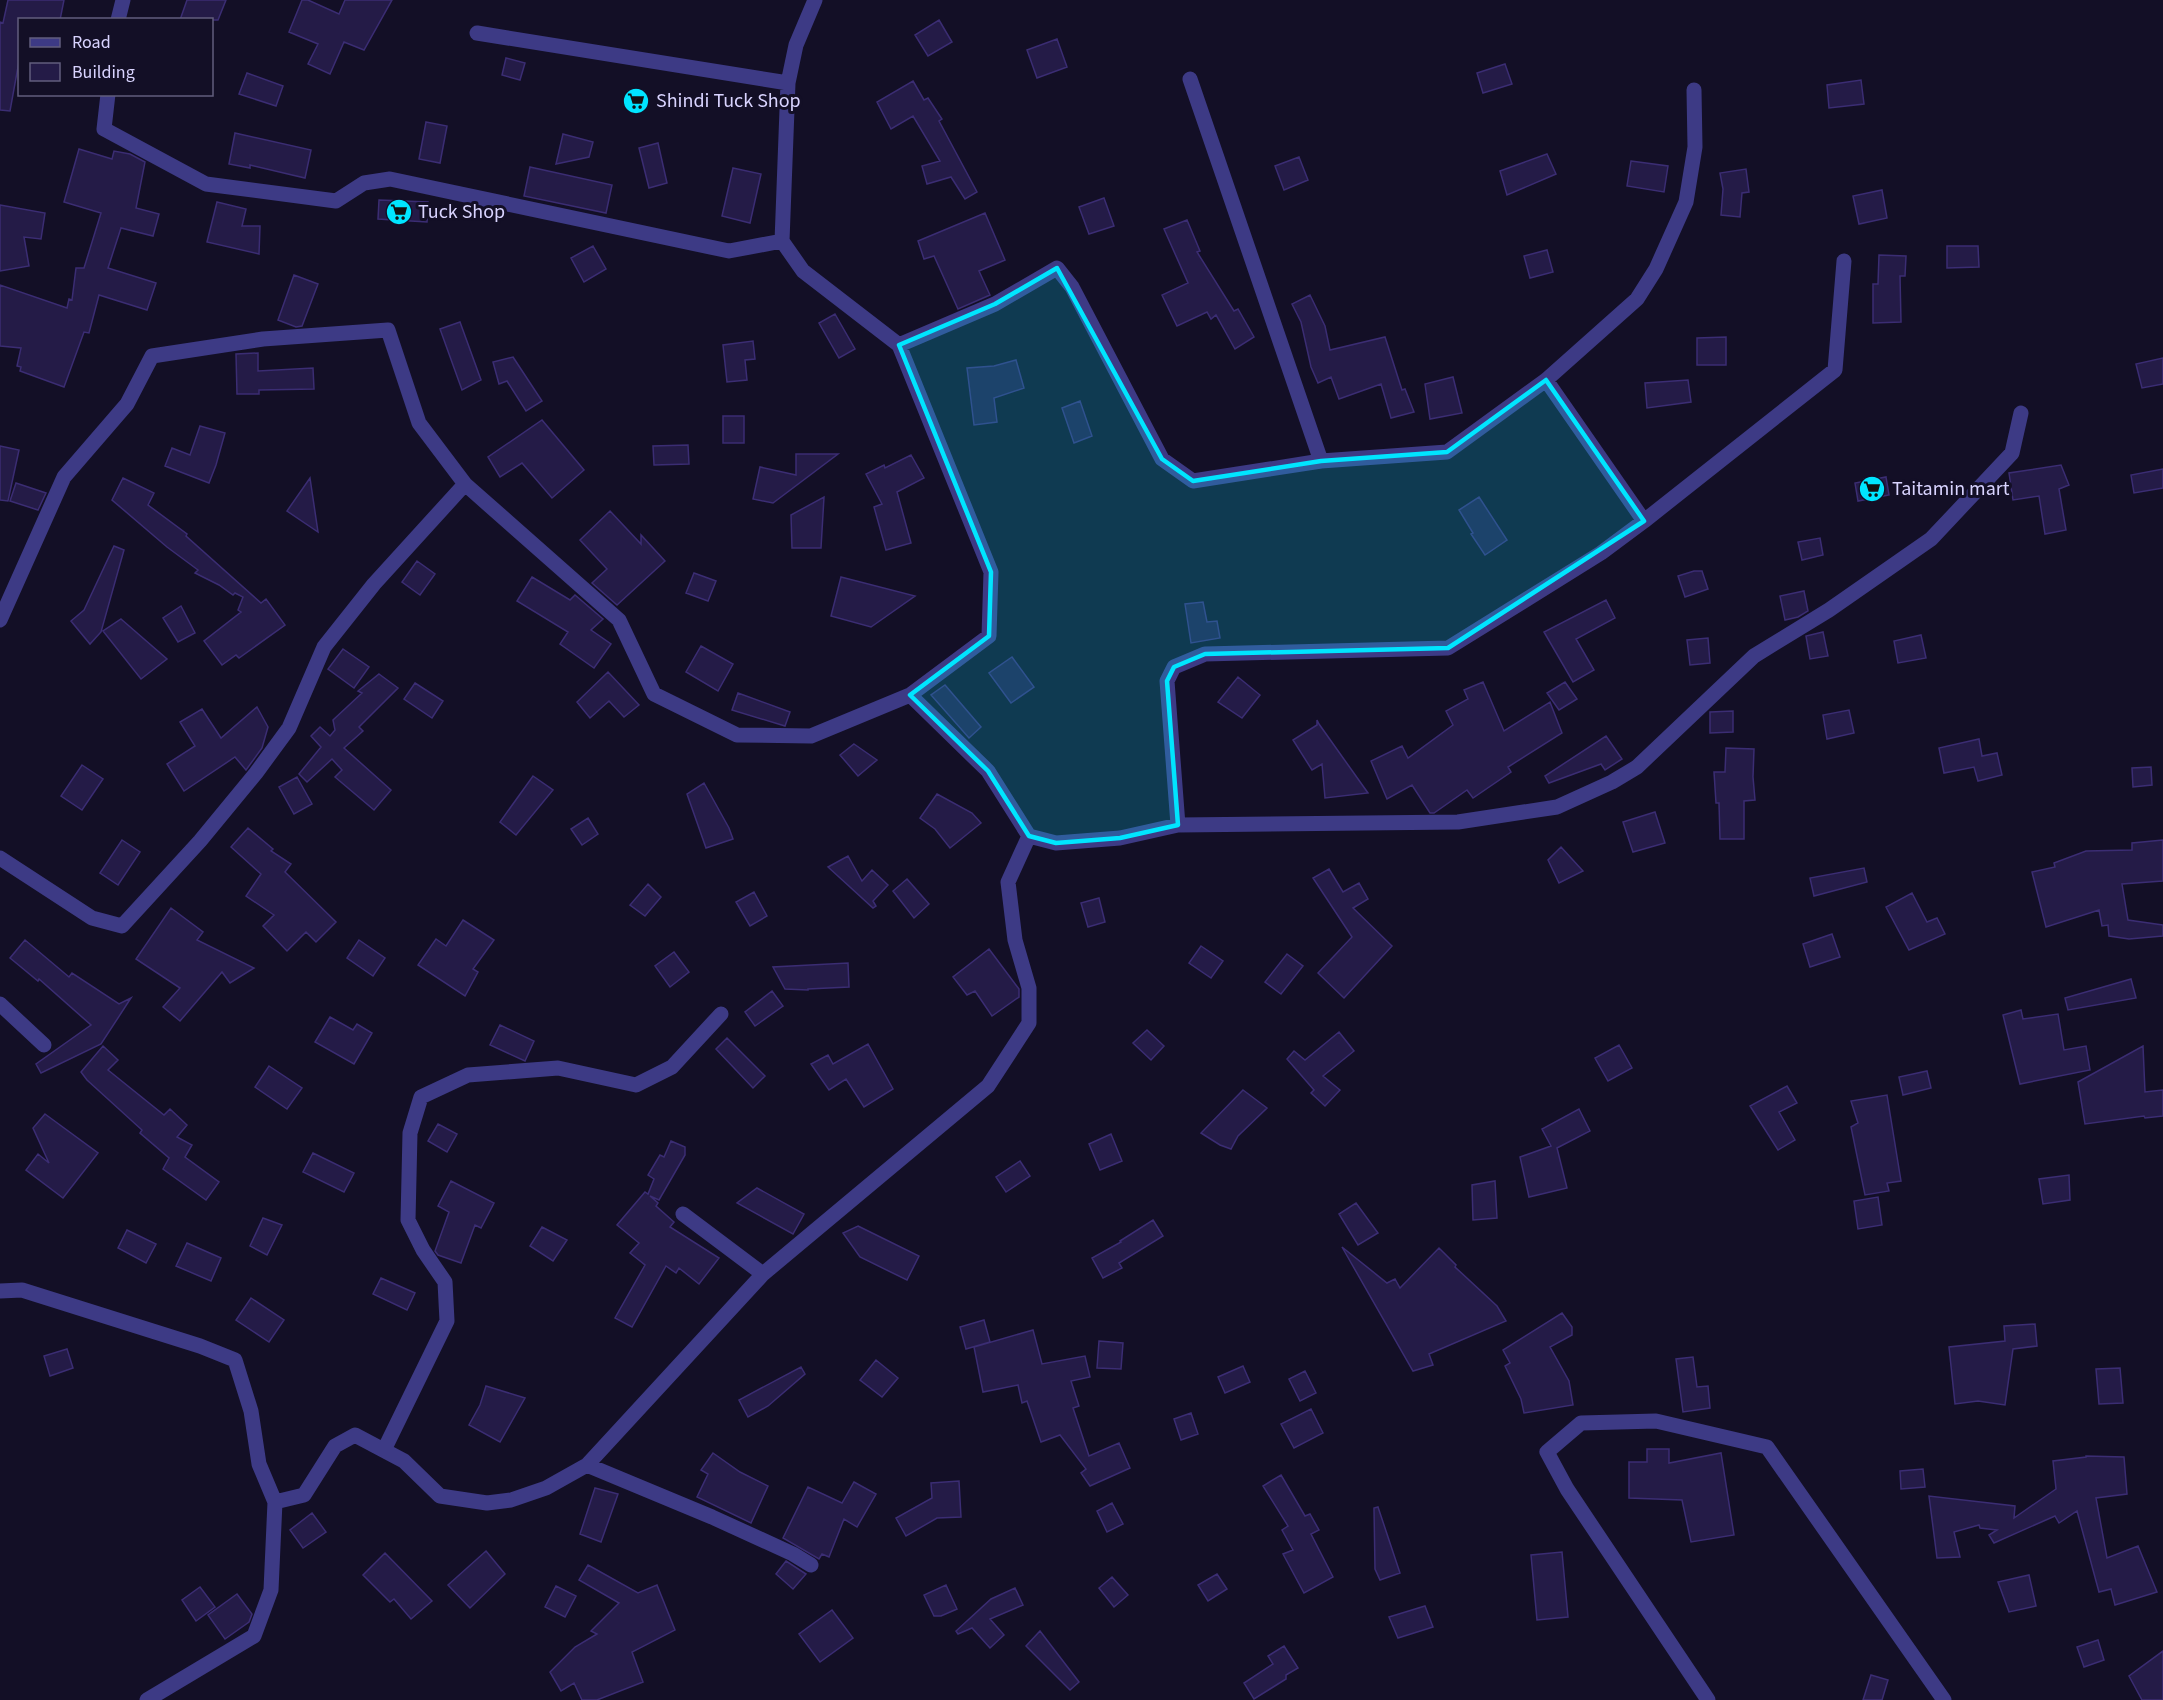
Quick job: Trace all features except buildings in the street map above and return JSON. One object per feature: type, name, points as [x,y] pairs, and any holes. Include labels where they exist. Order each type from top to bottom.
[{"type":"street","points":[[118,18],[123,0]]},
{"type":"street","points":[[0,620],[64,477],[127,404],[152,356],[263,339],[388,330],[420,423],[465,484],[620,620],[654,694],[737,735],[811,736],[910,695],[989,636],[991,572],[899,345],[803,271],[782,241],[788,83],[795,45],[815,0]]},
{"type":"street","points":[[477,33],[788,83]]},
{"type":"street","points":[[1190,79],[1321,461]]},
{"type":"street","points":[[899,345],[995,304],[1057,268],[1072,287],[1162,459],[1193,481],[1321,461],[1447,452],[1546,380],[1637,299],[1656,269],[1686,202],[1695,147],[1694,90]]},
{"type":"street","points":[[108,96],[104,129],[206,184],[336,201],[364,183],[390,179],[729,251],[782,241]]},
{"type":"street","points":[[1178,825],[1167,681],[1174,667],[1205,654],[1448,648],[1601,553],[1644,522],[1835,370],[1844,261]]},
{"type":"street","points":[[1546,380],[1644,522]]},
{"type":"street","points":[[910,695],[988,771],[1029,836],[1056,843],[1120,838],[1178,825],[1458,822],[1557,807],[1612,782],[1637,767],[1754,656],[1829,610],[1931,539],[2012,453],[2021,413]]},
{"type":"street","points":[[0,858],[92,918],[122,926],[200,841],[256,773],[289,728],[324,647],[374,585],[465,484]]},
{"type":"street","points":[[275,1502],[304,1495],[334,1446],[355,1435],[404,1461],[440,1496],[487,1503],[511,1500],[546,1488],[586,1465],[763,1274],[988,1086],[1029,1023],[1029,988],[1015,940],[1008,882],[1029,836]]},
{"type":"street","points":[[0,1004],[44,1045]]},
{"type":"street","points":[[384,1450],[447,1321],[445,1282],[423,1250],[408,1220],[410,1133],[421,1097],[468,1075],[558,1068],[636,1085],[672,1067],[721,1014]]},
{"type":"street","points":[[683,1214],[763,1274]]},
{"type":"street","points":[[0,1292],[22,1290],[200,1346],[235,1360],[251,1411],[259,1464],[275,1502],[271,1590],[254,1636],[147,1700]]},
{"type":"street","points":[[1708,1700],[1567,1489],[1547,1452],[1581,1423],[1656,1421],[1767,1447],[1944,1700]]},
{"type":"street","points":[[586,1465],[666,1497],[793,1554],[811,1565]]},
{"type":"highlighted area","points":[[1057,268],[1162,459],[1193,481],[1321,461],[1447,452],[1546,380],[1644,521],[1448,648],[1205,654],[1174,667],[1167,681],[1178,825],[1120,838],[1056,843],[1029,836],[988,771],[910,695],[989,636],[991,572],[899,345],[995,304]]},
{"type":"place","name":"Shindi Tuck Shop","points":[[636,101]]},
{"type":"place","name":"Tuck Shop","points":[[399,212]]},
{"type":"place","name":"Taitamin mart","points":[[1872,489]]}]
